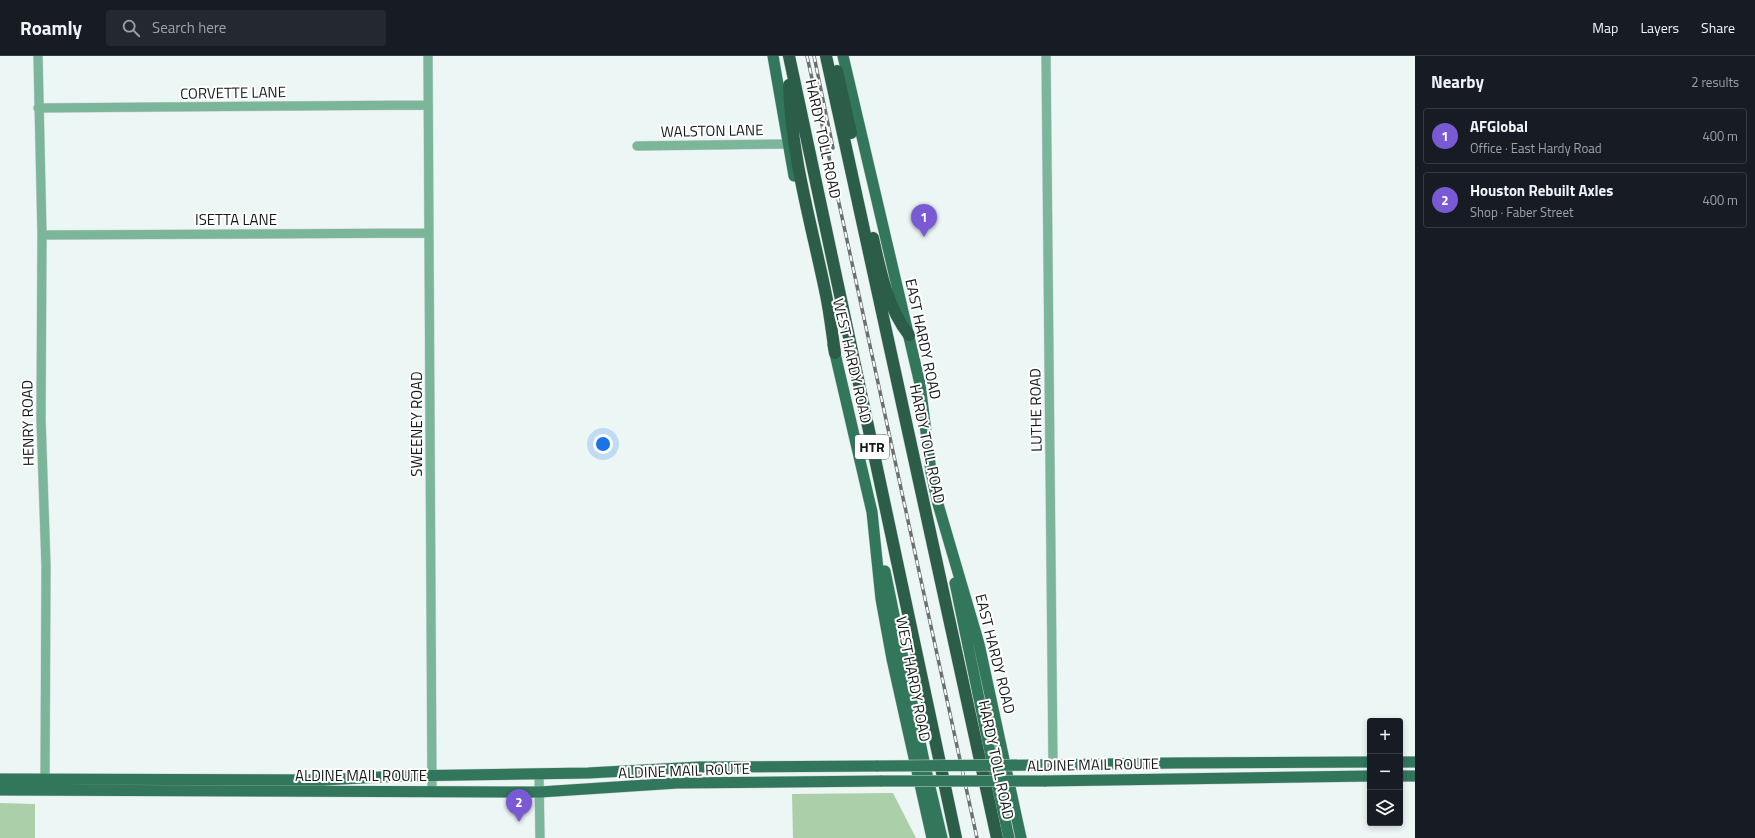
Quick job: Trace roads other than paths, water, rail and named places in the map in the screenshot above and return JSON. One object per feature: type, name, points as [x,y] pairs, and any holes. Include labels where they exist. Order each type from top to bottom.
[{"type":"highway","points":[[789,56],[790,109],[805,199],[827,296],[835,353]]},
{"type":"highway","name":"HARDY TOLL ROAD","points":[[789,56],[956,838]]},
{"type":"highway","name":"HARDY TOLL ROAD","points":[[826,56],[997,838]]},
{"type":"highway","points":[[834,56],[875,244],[888,293],[900,325],[908,335]]},
{"type":"main road","name":"WEST HARDY ROAD","points":[[773,56],[788,144],[872,512],[881,599],[892,659],[932,838]]},
{"type":"main road","name":"EAST HARDY ROAD","points":[[843,56],[920,384],[931,472],[938,504],[979,644],[1021,838]]},
{"type":"main road","points":[[938,504],[1009,838]]},
{"type":"main road","points":[[872,512],[925,766],[942,838]]},
{"type":"main road","name":"ALDINE MAIL ROUTE","points":[[0,790],[45,791],[280,779],[323,780],[386,776],[588,774],[645,769],[776,766],[993,766],[1172,762],[1367,762]]},
{"type":"main road","points":[[1172,762],[1172,779]]},
{"type":"main road","points":[[1288,762],[1288,777]]},
{"type":"main road","points":[[1403,762],[1415,762]]},
{"type":"main road","points":[[776,766],[779,782]]},
{"type":"main road","points":[[645,769],[646,786]]},
{"type":"main road","points":[[386,776],[387,791]]},
{"type":"main road","name":"ALDINE MAIL ROUTE","points":[[0,779],[45,779],[281,790],[540,792],[677,783],[882,780],[1044,781],[1367,776]]},
{"type":"main road","points":[[1403,776],[1415,776]]},
{"type":"main road","points":[[280,779],[281,790]]},
{"type":"street","name":"HENRY ROAD","points":[[38,56],[42,235],[41,419],[46,566],[45,791]]},
{"type":"street","name":"SWEENEY ROAD","points":[[428,56],[432,556],[432,792]]},
{"type":"street","name":"LUTHE ROAD","points":[[1046,56],[1053,765]]},
{"type":"street","name":"CORVETTE LANE","points":[[38,108],[428,105]]},
{"type":"street","name":"WALSTON LANE","points":[[637,146],[788,144]]},
{"type":"street","name":"ISETTA LANE","points":[[42,235],[429,232]]},
{"type":"street","points":[[539,774],[540,838]]},
{"type":"railway","points":[[807,56],[977,838]]},
{"type":"railway","points":[[814,56],[833,148]]},
{"type":"place","name":"AFGlobal","points":[[924,237]]},
{"type":"place","name":"Houston Rebuilt Axles","points":[[519,822]]}]
